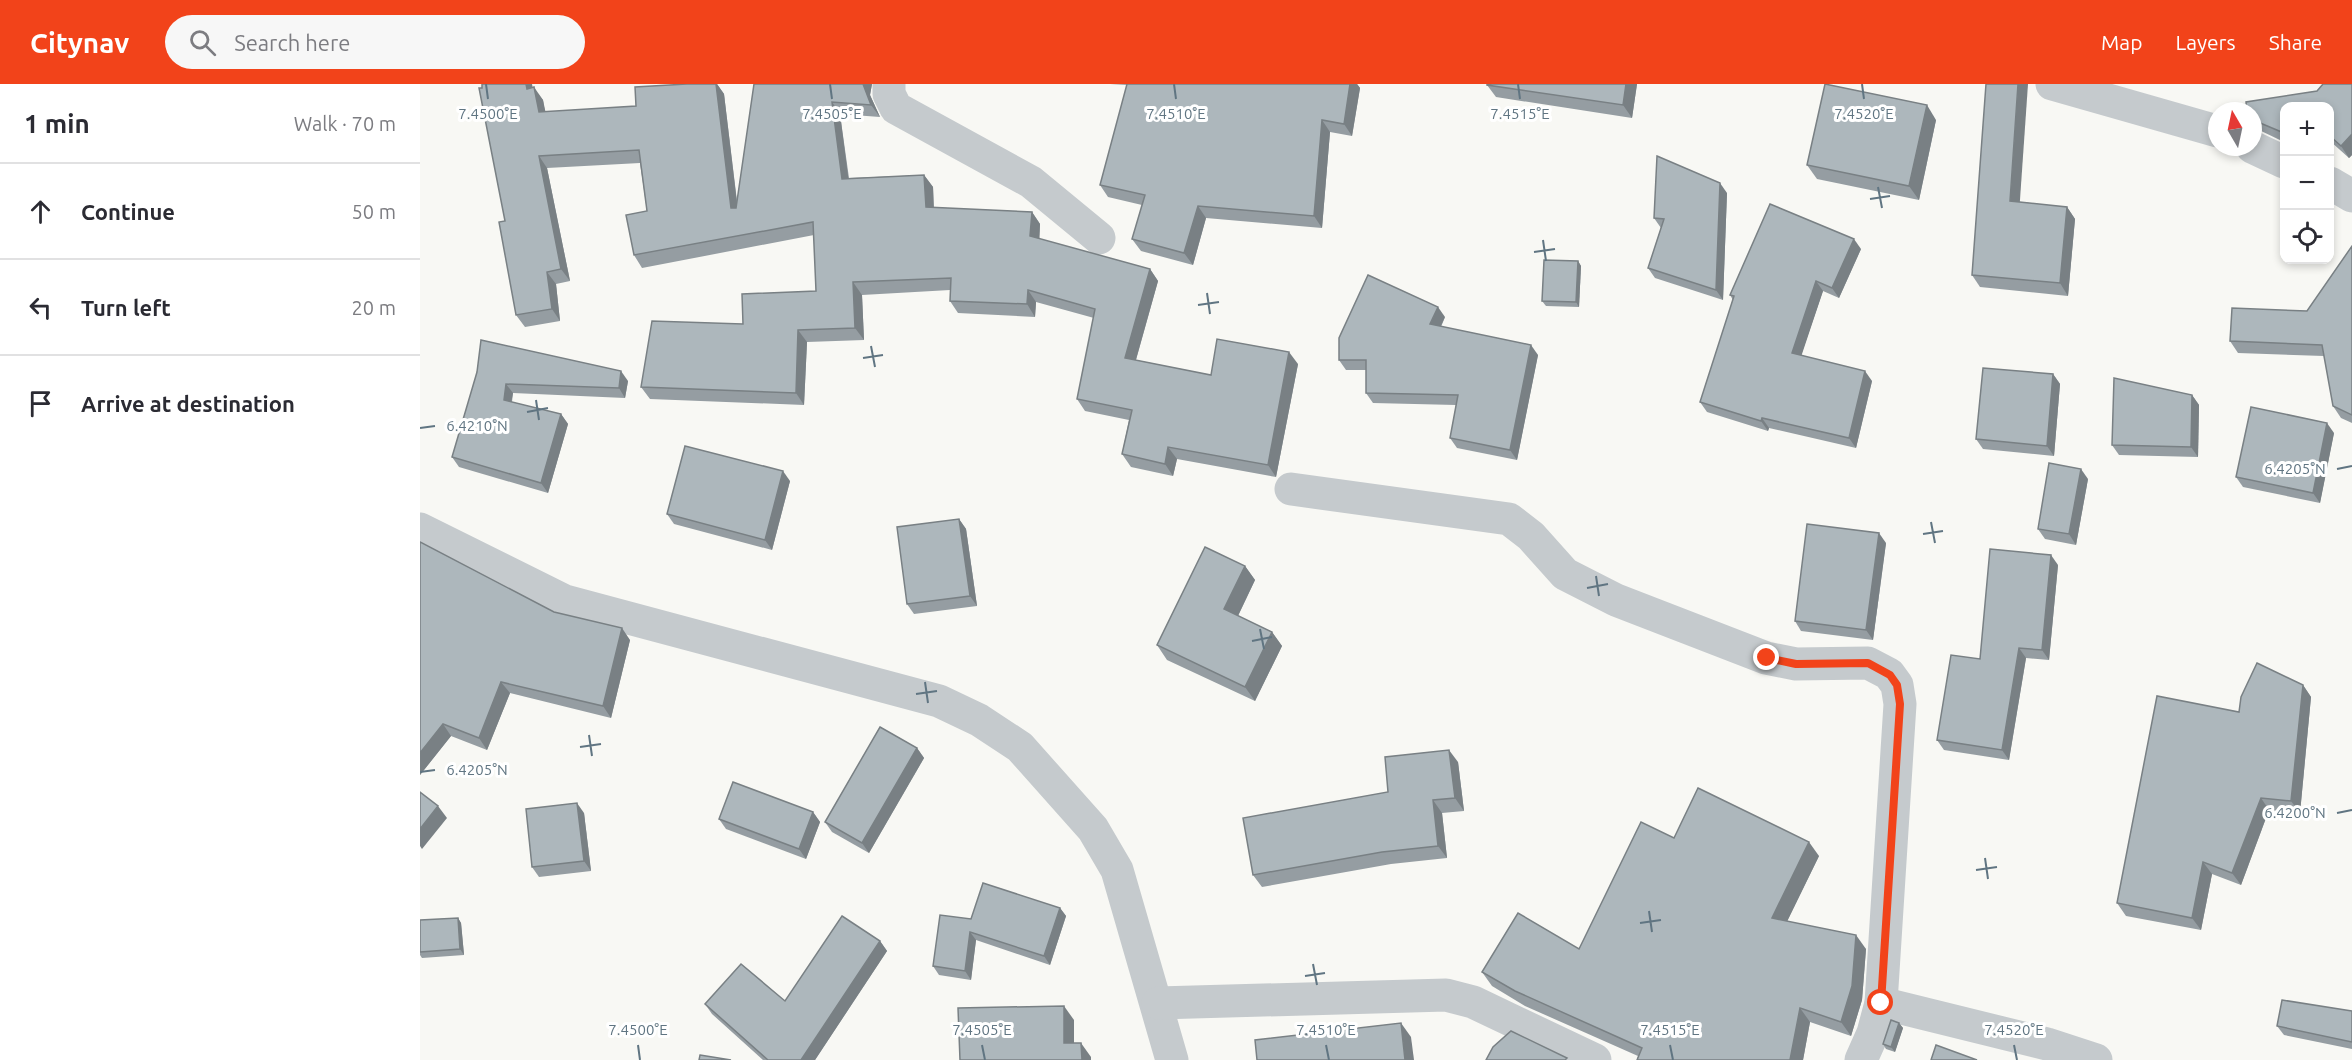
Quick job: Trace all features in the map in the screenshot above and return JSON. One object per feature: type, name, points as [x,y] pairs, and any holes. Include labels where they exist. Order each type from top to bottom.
[{"type":"street","points":[[889,84],[889,94],[896,108],[1031,182],[1099,238]]},
{"type":"street","points":[[2052,84],[2208,128]]},
{"type":"street","points":[[2262,152],[2280,160]]},
{"type":"street","points":[[1291,489],[1509,519],[1531,536],[1565,574],[1616,600],[1767,658],[1796,664],[1868,663],[1890,675],[1897,685],[1900,704],[1881,1003],[1873,1033],[1861,1060]]},
{"type":"street","points":[[420,529],[565,601],[939,701],[979,720],[1020,747],[1093,830],[1117,870],[1158,1003],[1172,1060]]},
{"type":"street","points":[[1158,1003],[1446,995],[1473,1002],[1595,1060]]},
{"type":"street","points":[[1881,1003],[2047,1044],[2096,1060]]},
{"type":"building","points":[[482,84],[526,84],[527,89],[534,87],[539,112],[636,106],[635,87],[716,84],[731,208],[736,208],[754,84],[863,84],[871,105],[832,102],[842,179],[924,175],[926,207],[1032,212],[1030,236],[1150,269],[1125,358],[1211,375],[1217,339],[1289,352],[1268,465],[1168,447],[1165,464],[1122,454],[1132,410],[1077,399],[1095,309],[1028,290],[1027,304],[950,301],[951,278],[853,282],[855,328],[798,330],[796,393],[641,387],[652,321],[743,324],[742,294],[816,291],[813,222],[634,255],[626,215],[647,211],[639,150],[539,156],[561,269],[547,272],[552,309],[516,315],[499,222],[505,221],[479,88],[482,88]]},
{"type":"building","points":[[1127,84],[1350,84],[1344,124],[1322,120],[1314,216],[1198,206],[1184,253],[1132,239],[1145,195],[1100,185]]},
{"type":"building","points":[[1487,84],[1626,84],[1623,105]]},
{"type":"building","points":[[1825,84],[1927,105],[1909,186],[1807,165]]},
{"type":"building","points":[[1986,84],[2018,84],[2010,201],[2067,207],[2060,283],[1972,275]]},
{"type":"building","points":[[2323,84],[2352,84],[2352,134],[2341,146],[2334,140],[2334,102],[2280,102],[2280,131],[2262,124],[2262,102],[2246,102],[2317,91]]},
{"type":"building","points":[[1657,156],[1720,183],[1716,290],[1648,268],[1664,219],[1654,218]]},
{"type":"building","points":[[1770,204],[1854,239],[1832,288],[1816,281],[1792,353],[1865,371],[1849,438],[1762,418],[1761,421],[1700,402],[1734,296],[1730,295]]},
{"type":"building","points":[[2352,246],[2352,415],[2333,406],[2322,345],[2230,341],[2232,308],[2307,311]]},
{"type":"building","points":[[1544,260],[1578,261],[1576,302],[1542,301]]},
{"type":"building","points":[[1368,275],[1438,307],[1430,324],[1531,345],[1510,450],[1450,438],[1458,395],[1366,393],[1366,360],[1339,360],[1339,338]]},
{"type":"building","points":[[481,340],[621,371],[619,388],[506,384],[504,400],[561,414],[541,483],[452,457],[477,372]]},
{"type":"building","points":[[1983,368],[2053,374],[2047,446],[1976,439]]},
{"type":"building","points":[[2114,378],[2192,395],[2191,447],[2112,445]]},
{"type":"building","points":[[2251,407],[2327,423],[2313,493],[2236,477]]},
{"type":"building","points":[[685,446],[783,471],[765,540],[667,514]]},
{"type":"building","points":[[2049,463],[2081,469],[2069,534],[2038,529]]},
{"type":"building","points":[[959,519],[970,596],[907,604],[897,527]]},
{"type":"building","points":[[1807,524],[1879,533],[1866,630],[1795,621]]},
{"type":"building","points":[[420,542],[554,612],[622,628],[603,706],[501,682],[479,738],[443,724],[420,753]]},
{"type":"building","points":[[1205,547],[1245,566],[1224,609],[1272,632],[1245,687],[1157,645]]},
{"type":"building","points":[[1990,549],[2051,555],[2042,650],[2019,648],[2002,750],[1937,740],[1951,655],[1980,659]]},
{"type":"building","points":[[2257,663],[2303,685],[2291,801],[2261,798],[2232,873],[2203,862],[2192,918],[2117,903],[2157,696],[2239,712],[2241,697]]},
{"type":"building","points":[[880,727],[917,748],[862,843],[825,822]]},
{"type":"building","points":[[1449,750],[1455,798],[1433,800],[1438,846],[1382,852],[1253,875],[1243,818],[1388,792],[1385,757]]},
{"type":"building","points":[[733,782],[813,812],[799,849],[719,819]]},
{"type":"building","points":[[1698,788],[1809,842],[1772,918],[1856,935],[1852,986],[1841,1022],[1800,1008],[1790,1060],[1637,1060],[1642,1048],[1515,991],[1482,972],[1518,913],[1579,949],[1641,822],[1674,838]]},
{"type":"building","points":[[420,792],[438,806],[420,829]]},
{"type":"building","points":[[577,803],[584,861],[532,867],[526,809]]},
{"type":"building","points":[[983,883],[1060,908],[1044,956],[970,932],[965,971],[933,966],[940,915],[971,919]]},
{"type":"building","points":[[842,916],[880,941],[801,1060],[768,1060],[705,1004],[741,964],[785,1001]]},
{"type":"building","points":[[458,918],[460,949],[420,952],[420,920]]},
{"type":"building","points":[[2282,1000],[2352,1011],[2352,1042],[2277,1026]]},
{"type":"building","points":[[1064,1006],[1064,1043],[1081,1043],[1082,1060],[960,1060],[958,1008]]},
{"type":"building","points":[[1891,1020],[1899,1023],[1891,1047],[1883,1044]]},
{"type":"building","points":[[1401,1023],[1405,1060],[1257,1060],[1255,1040]]},
{"type":"building","points":[[1511,1031],[1567,1058],[1565,1060],[1486,1060],[1493,1047]]},
{"type":"building","points":[[1936,1045],[1977,1060],[1931,1060]]},
{"type":"building","points":[[700,1055],[731,1060],[699,1060]]},
{"type":"route","points":[[1767,658],[1796,664],[1868,663],[1890,675],[1897,685],[1900,704],[1881,1003]]}]
